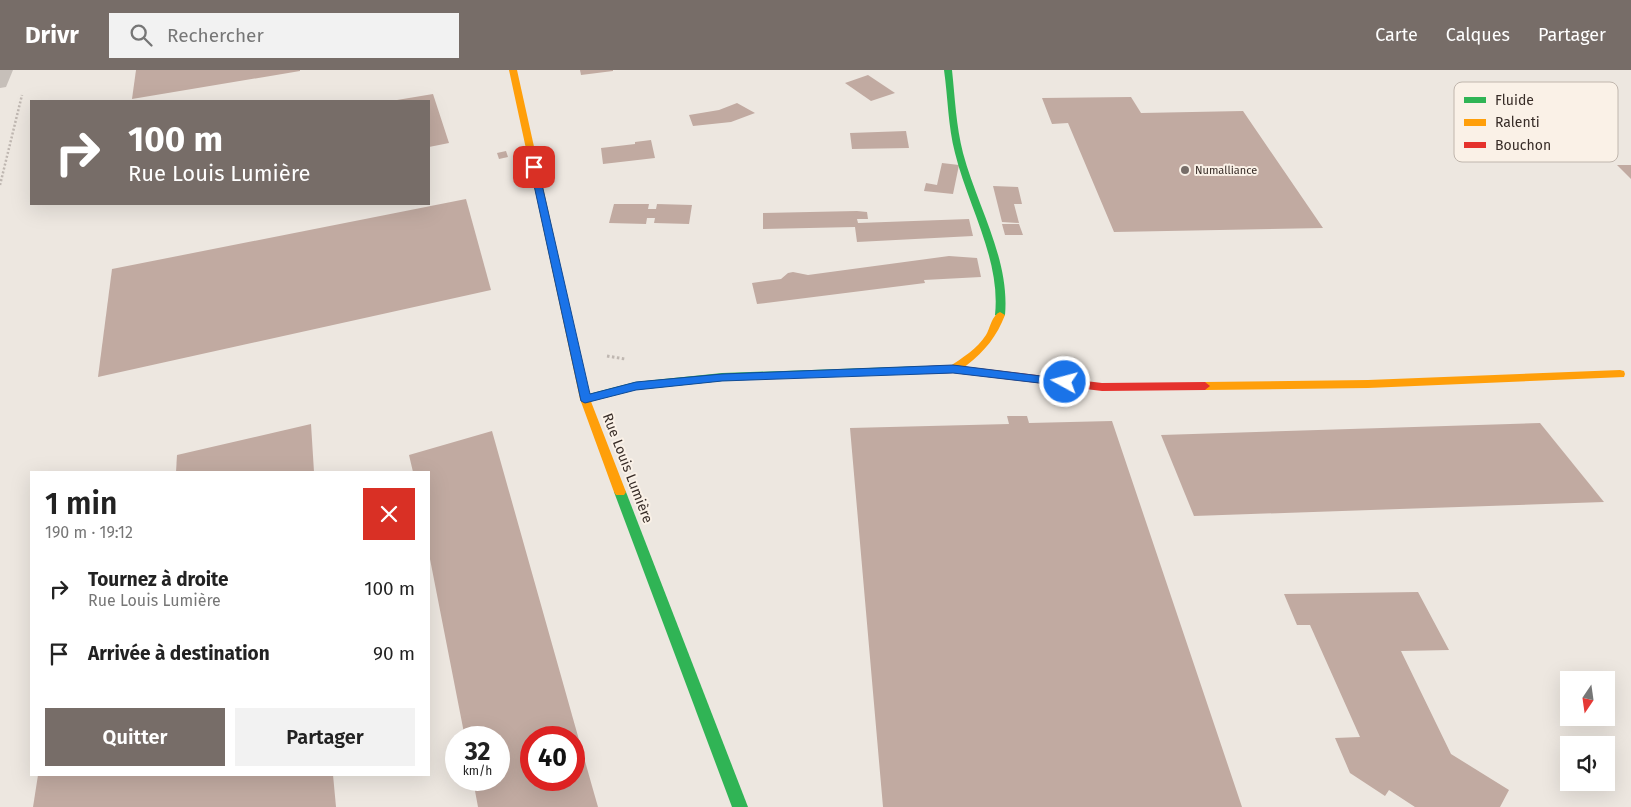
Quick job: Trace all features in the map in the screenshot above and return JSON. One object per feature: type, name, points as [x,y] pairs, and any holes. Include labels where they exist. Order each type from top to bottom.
[{"type":"street","points":[[0,83],[4,70]]},
{"type":"street","name":"Rue Louis Lumière","points":[[513,70],[585,399],[740,807]]},
{"type":"street","points":[[948,70],[959,153],[994,263],[1003,305],[994,333],[980,351],[953,369]]},
{"type":"street","points":[[585,399],[636,386],[722,377],[953,369],[1102,387],[1368,384],[1620,374]]},
{"type":"path","points":[[0,185],[23,89]]},
{"type":"building","points":[[136,70],[300,70],[300,71],[132,99]]},
{"type":"building","points":[[580,70],[613,70],[613,71],[581,75]]},
{"type":"building","points":[[868,75],[895,93],[871,101],[845,83]]},
{"type":"building","points":[[433,94],[449,143],[430,147],[430,100],[397,100]]},
{"type":"building","name":"Numalliance","points":[[1131,97],[1141,113],[1243,111],[1323,228],[1114,232],[1068,123],[1052,124],[1042,98]]},
{"type":"building","points":[[737,103],[755,113],[731,122],[693,126],[689,115],[719,110]]},
{"type":"building","points":[[906,131],[909,148],[852,149],[850,133]]},
{"type":"building","points":[[651,140],[655,158],[603,164],[601,148]]},
{"type":"building","points":[[506,151],[508,157],[499,159],[497,153]]},
{"type":"building","points":[[942,163],[959,165],[953,194],[924,191],[926,183],[937,185]]},
{"type":"building","points":[[1617,165],[1631,165],[1631,179]]},
{"type":"building","points":[[993,186],[1018,187],[1022,204],[1014,204],[1019,223],[1002,222]]},
{"type":"building","points":[[466,199],[491,290],[98,377],[112,269]]},
{"type":"building","points":[[614,204],[649,204],[648,209],[656,209],[657,204],[692,205],[689,224],[654,223],[655,218],[647,218],[646,224],[609,223]]},
{"type":"building","points":[[867,212],[868,219],[857,219],[858,223],[969,219],[973,236],[857,242],[855,227],[763,229],[763,213]]},
{"type":"building","points":[[1002,224],[1019,224],[1023,235],[1005,235]]},
{"type":"building","points":[[949,256],[977,258],[981,277],[924,280],[925,283],[757,304],[752,283],[781,279],[788,273],[793,272],[808,275]]},
{"type":"building","points":[[1007,416],[1027,416],[1029,423],[1112,421],[1242,807],[883,807],[850,428],[1009,424]]},
{"type":"building","points":[[1540,423],[1604,502],[1194,516],[1161,435]]},
{"type":"building","points":[[311,424],[314,471],[176,471],[177,455]]},
{"type":"building","points":[[492,431],[575,726],[520,726],[520,791],[585,791],[585,761],[598,807],[478,807],[475,791],[510,791],[510,726],[463,726],[430,559],[430,471],[413,471],[409,455]]},
{"type":"building","points":[[1418,592],[1449,650],[1401,651],[1451,754],[1509,790],[1500,807],[1415,807],[1389,790],[1385,796],[1350,773],[1335,738],[1360,737],[1310,625],[1297,625],[1284,594]]},
{"type":"building","points":[[38,776],[333,776],[336,807],[33,807]]},
{"type":"traffic: fast","points":[[948,70],[959,153],[994,260],[999,282],[1000,315]]},
{"type":"traffic: fast","points":[[585,399],[635,386],[722,377],[926,370]]},
{"type":"traffic: fast","points":[[620,492],[740,807]]},
{"type":"traffic: slow","points":[[513,70],[585,399],[620,492]]},
{"type":"traffic: slow","points":[[953,369],[982,346],[992,333],[1000,315]]},
{"type":"traffic: slow","points":[[1205,386],[1368,384],[1620,374]]},
{"type":"traffic: jam","points":[[926,370],[953,369],[1102,387],[1205,386]]},
{"type":"place","name":"Numalliance","points":[[1185,170]]},
{"type":"route","points":[[534,167],[585,399],[636,386],[722,377],[953,369],[1065,382]]}]
